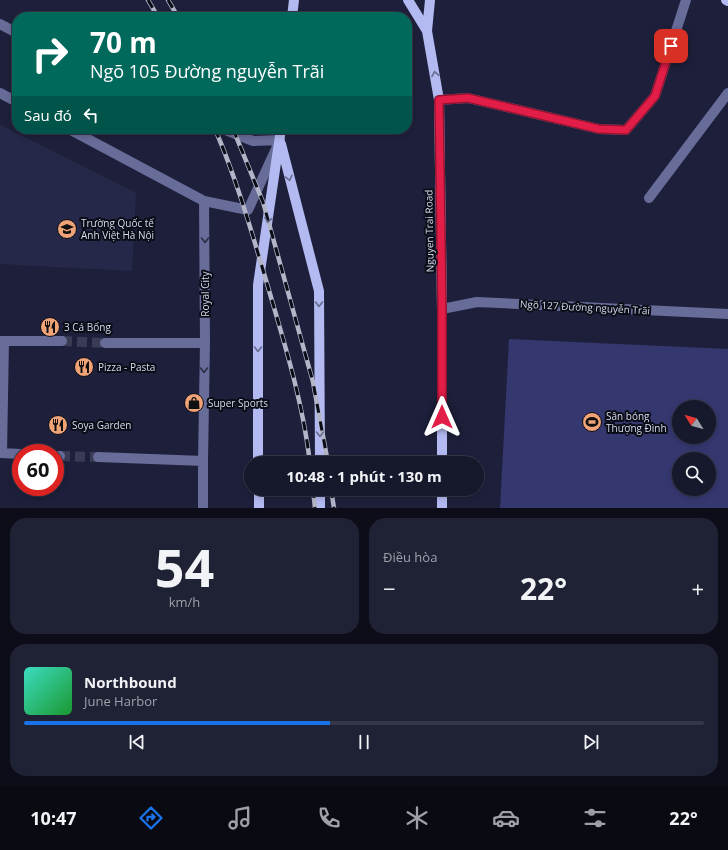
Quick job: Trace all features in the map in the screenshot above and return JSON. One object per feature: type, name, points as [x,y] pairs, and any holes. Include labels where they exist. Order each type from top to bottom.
[{"type":"main road","points":[[293,12],[294,0]]},
{"type":"main road","points":[[408,0],[427,31]]},
{"type":"main road","name":"Nguyen Trai Road","points":[[430,0],[427,31],[439,100],[442,309],[442,456]]},
{"type":"main road","points":[[258,456],[258,285],[281,134]]},
{"type":"main road","points":[[280,140],[319,290],[320,456]]},
{"type":"main road","points":[[259,496],[259,508]]},
{"type":"main road","points":[[320,496],[320,508]]},
{"type":"main road","points":[[442,496],[442,508]]},
{"type":"street","points":[[439,100],[468,98],[599,129],[626,130],[655,96],[686,0]]},
{"type":"street","points":[[0,24],[12,30]]},
{"type":"street","points":[[0,93],[12,99]]},
{"type":"street","points":[[649,198],[728,93]]},
{"type":"street","points":[[78,134],[204,201],[248,210],[280,140],[253,141],[236,134]]},
{"type":"street","name":"Royal City","points":[[204,201],[204,508]]},
{"type":"street","name":"Ngõ 127 Đường nguyễn Trãi","points":[[442,309],[477,302],[728,314]]},
{"type":"street","points":[[12,454],[1,453],[2,341],[62,341]]},
{"type":"street","points":[[105,343],[205,343]]},
{"type":"street","points":[[98,457],[203,461]]},
{"type":"shaded area","name":"Trường Quốc tế Anh Việt Hà Nội","points":[[0,125],[12,131],[12,134],[18,134],[136,193],[132,271],[0,264]]},
{"type":"shaded area","name":"Sân bóng Thượng Đình","points":[[509,339],[728,349],[728,508],[500,508]]},
{"type":"tunnel","points":[[62,341],[105,343]]},
{"type":"tunnel","points":[[64,456],[98,457]]},
{"type":"railway","points":[[148,0],[155,12]]},
{"type":"railway","points":[[168,0],[175,12]]},
{"type":"railway","points":[[217,134],[244,207],[281,331],[303,418],[309,456]]},
{"type":"railway","points":[[235,134],[263,202],[313,382],[327,456]]},
{"type":"railway","points":[[314,496],[315,508]]},
{"type":"railway","points":[[332,496],[334,508]]},
{"type":"place","name":"Trường Quốc tế Anh Việt Hà Nội","points":[[67,229]]},
{"type":"place","name":"3 Cá Bống","points":[[50,327]]},
{"type":"place","name":"Pizza - Pasta","points":[[84,367]]},
{"type":"place","name":"Super Sports","points":[[194,403]]},
{"type":"place","name":"Sân bóng Thượng Đình","points":[[592,422]]},
{"type":"place","name":"Soya Garden","points":[[58,425]]},
{"type":"route","points":[[442,417],[439,100],[468,98],[599,129],[626,130],[655,96],[671,46]]}]
